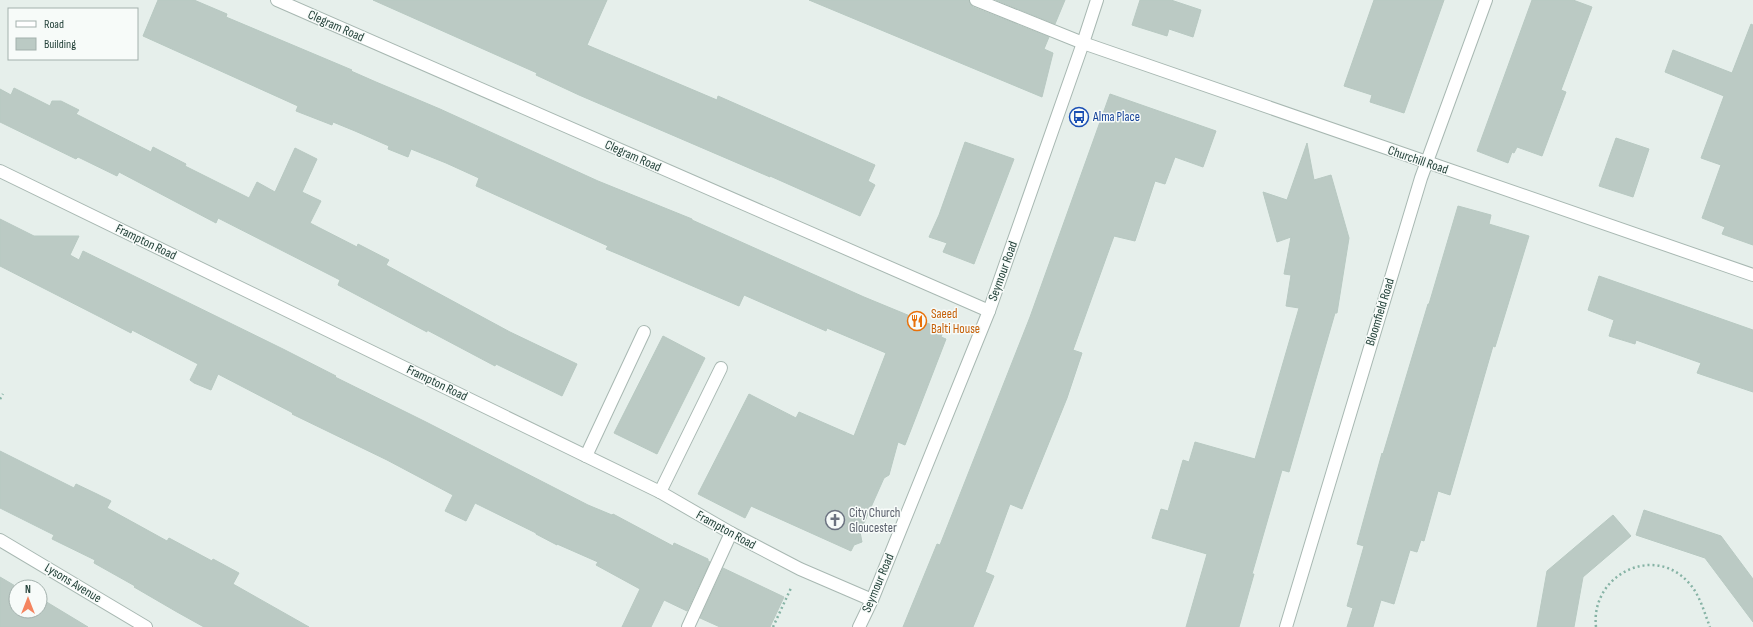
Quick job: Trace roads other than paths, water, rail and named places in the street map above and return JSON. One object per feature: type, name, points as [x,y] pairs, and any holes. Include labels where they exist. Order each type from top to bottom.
[{"type":"street","name":"Clegram Road","points":[[277,0],[989,311]]},
{"type":"street","points":[[976,0],[1084,43]]},
{"type":"street","name":"Seymour Road","points":[[859,627],[872,600],[989,311],[1084,43],[1097,0]]},
{"type":"street","name":"Bloomfield Road","points":[[1286,627],[1421,178],[1486,0]]},
{"type":"street","name":"Churchill Road","points":[[1084,43],[1426,163],[1753,275]]},
{"type":"street","name":"Frampton Road","points":[[0,171],[660,492],[731,533],[800,570],[872,600]]},
{"type":"street","points":[[586,456],[644,332]]},
{"type":"street","points":[[660,492],[721,368]]},
{"type":"street","points":[[688,627],[731,533]]},
{"type":"street","name":"Lysons Avenue","points":[[0,540],[146,627]]},
{"type":"place","name":"Alma Place","points":[[1079,117]]},
{"type":"place","name":"Saeed Balti House","points":[[917,321]]},
{"type":"place","name":"City Church Gloucester","points":[[835,520]]}]
